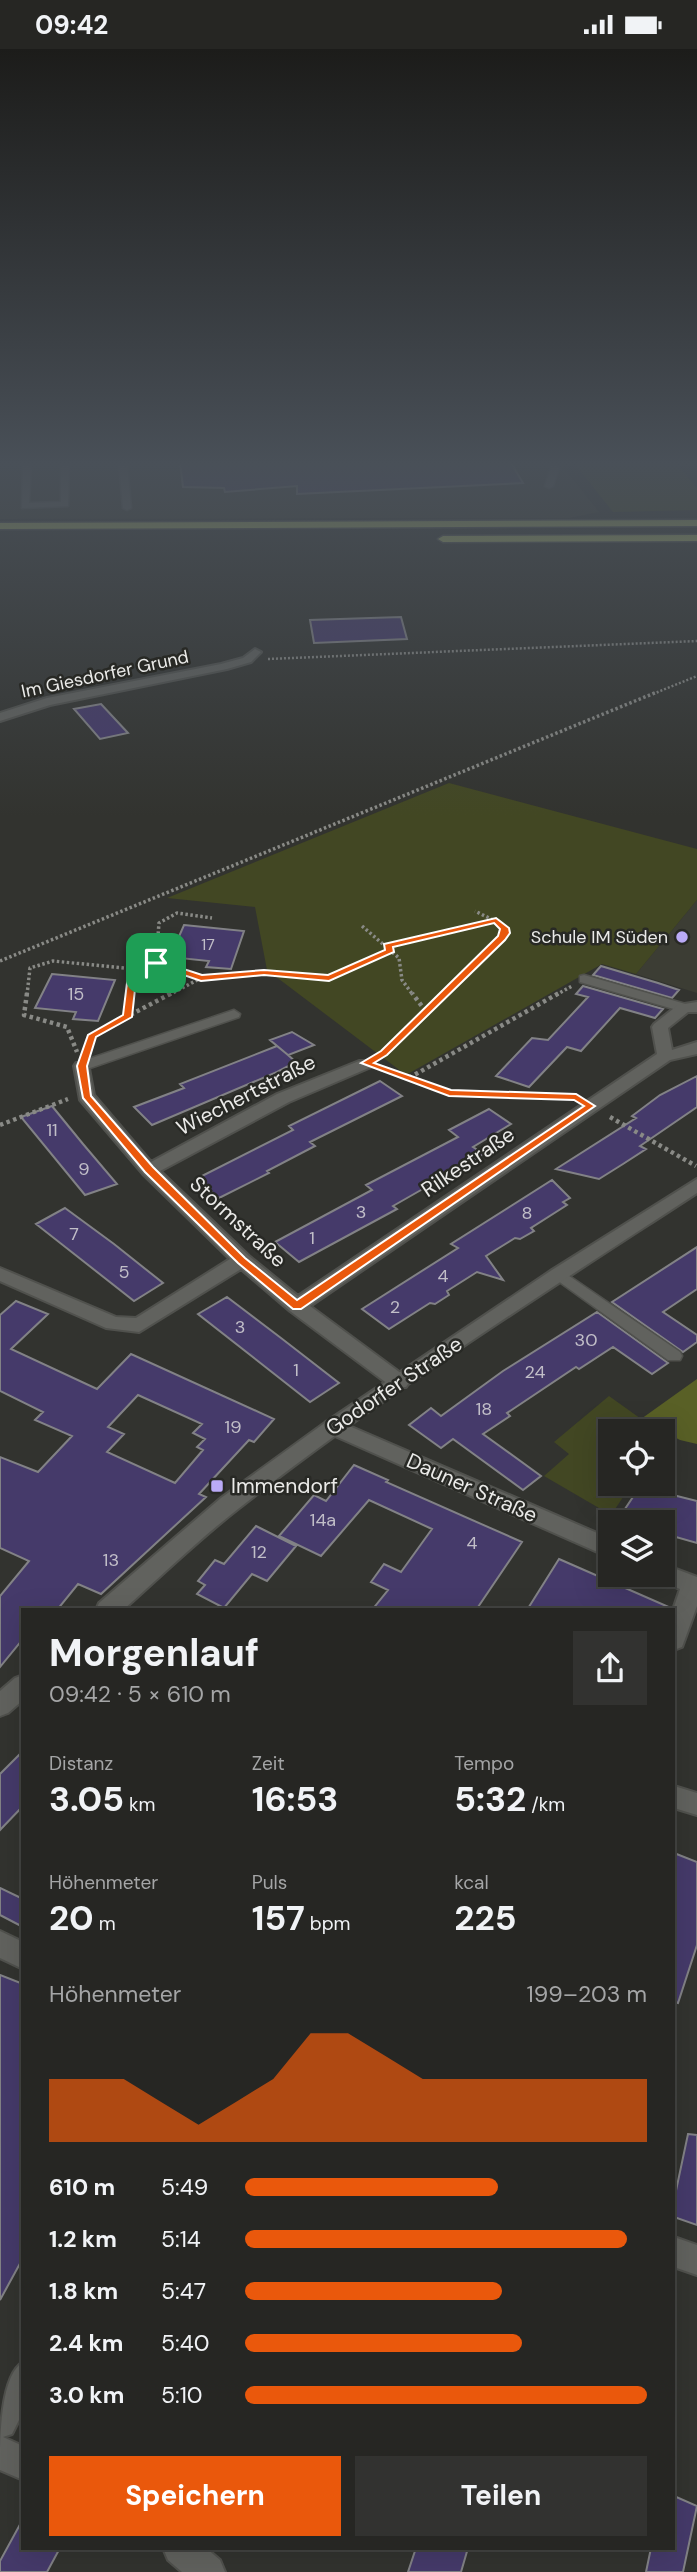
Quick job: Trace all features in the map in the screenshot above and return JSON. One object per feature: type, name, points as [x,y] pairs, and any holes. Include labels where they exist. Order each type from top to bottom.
[{"type":"street","name":"Im Giesdorfer Grund","points":[[0,716],[47,702],[251,656]]},
{"type":"street","points":[[665,1056],[660,1027],[691,1008]]},
{"type":"street","name":"Rilkestraße","points":[[297,1306],[665,1056],[690,1052],[697,1047]]},
{"type":"street","name":"Wiechertstraße","points":[[149,1170],[283,1098],[365,1064]]},
{"type":"street","points":[[82,1066],[86,1093]]},
{"type":"street","name":"Stormstraße","points":[[86,1093],[149,1170],[242,1260],[297,1306],[399,1382]]},
{"type":"street","name":"Godorfer Straße","points":[[109,1608],[192,1534],[333,1427],[559,1274],[697,1185]]},
{"type":"street","points":[[0,1274],[113,1324],[128,1326],[139,1325],[242,1260]]},
{"type":"street","name":"Dauner Straße","points":[[333,1427],[598,1543]]},
{"type":"street","points":[[675,1578],[695,1586],[675,1637]]},
{"type":"street","points":[[0,1706],[21,1687]]},
{"type":"street","points":[[675,1797],[697,1804]]},
{"type":"street","points":[[0,1944],[21,1955]]},
{"type":"street","points":[[675,2252],[697,2260]]},
{"type":"street","points":[[0,2422],[21,2382]]},
{"type":"street","points":[[0,2452],[21,2463]]},
{"type":"street","points":[[182,2550],[208,2572]]},
{"type":"lane","points":[[584,978],[691,1008]]},
{"type":"lane","points":[[82,1066],[234,1014]]},
{"type":"lane","points":[[559,1274],[674,1356]]},
{"type":"path","points":[[251,656],[697,641]]},
{"type":"path","points":[[0,961],[697,676]]},
{"type":"path","points":[[365,1064],[384,1053],[427,1013],[505,933],[504,928],[496,921],[475,911]]},
{"type":"path","points":[[156,963],[159,923],[177,913],[212,918]]},
{"type":"path","points":[[387,946],[496,921]]},
{"type":"path","points":[[362,926],[399,958],[401,976],[408,990],[427,1013]]},
{"type":"path","points":[[82,1066],[92,1035],[201,978],[264,972],[329,978],[391,950]]},
{"type":"path","points":[[82,1066],[67,1027],[24,1015],[30,968],[53,961],[133,969],[156,963],[201,978]]},
{"type":"path","points":[[128,1017],[133,969]]},
{"type":"path","points":[[408,1079],[584,978]]},
{"type":"path","points":[[365,1064],[449,1093],[576,1097],[697,1167]]},
{"type":"path","points":[[0,1125],[27,1112],[86,1093]]},
{"type":"shaded area","name":"Schule IM Süden","points":[[697,900],[697,993],[636,974]]},
{"type":"green space","points":[[449,783],[697,849],[697,900],[636,974],[602,964],[406,1075],[267,970],[255,907],[167,898]]},
{"type":"green space","points":[[697,1379],[697,1444],[675,1437],[675,1419],[641,1419]]},
{"type":"green space","points":[[609,1396],[641,1419],[598,1419],[598,1496],[624,1496],[614,1510],[602,1510],[544,1476],[569,1454],[554,1442]]},
{"type":"building","points":[[401,617],[407,639],[314,643],[310,620]]},
{"type":"building","points":[[101,704],[128,733],[100,739],[74,709]]},
{"type":"building","points":[[184,925],[244,931],[231,969],[206,967],[209,961],[170,957]]},
{"type":"building","points":[[601,966],[679,990],[672,998],[593,975]]},
{"type":"building","points":[[52,974],[115,980],[98,1021],[73,1019],[76,1012],[35,1008]]},
{"type":"building","points":[[583,986],[663,1009],[655,1018],[620,1008],[581,1051],[567,1047],[529,1087],[496,1076],[532,1038],[548,1040],[588,997],[576,994]]},
{"type":"building","points":[[292,1032],[314,1045],[288,1055],[270,1040]]},
{"type":"building","points":[[277,1046],[296,1062],[152,1125],[134,1107],[184,1088],[180,1084]]},
{"type":"building","points":[[697,1076],[697,1107],[640,1146],[646,1149],[599,1179],[556,1169],[636,1118],[632,1116],[660,1095]]},
{"type":"building","points":[[380,1081],[402,1096],[310,1142],[315,1146],[267,1171],[269,1173],[219,1198],[196,1179],[293,1130],[289,1126]]},
{"type":"building","points":[[52,1106],[117,1184],[85,1195],[21,1117]]},
{"type":"building","points":[[489,1109],[511,1124],[473,1147],[484,1154],[393,1206],[397,1209],[299,1262],[275,1242],[372,1190],[366,1185],[458,1137],[449,1130]]},
{"type":"building","points":[[552,1180],[570,1198],[563,1202],[567,1205],[531,1228],[534,1231],[520,1239],[515,1238],[486,1256],[503,1280],[477,1272],[447,1291],[449,1295],[435,1304],[430,1303],[389,1329],[362,1309],[458,1248],[451,1244]]},
{"type":"building","points":[[65,1208],[163,1283],[134,1301],[36,1224]]},
{"type":"building","points":[[697,1247],[697,1289],[663,1312],[697,1335],[697,1342],[683,1352],[612,1302]]},
{"type":"building","points":[[227,1297],[339,1383],[310,1402],[198,1314]]},
{"type":"building","points":[[16,1301],[48,1314],[11,1349],[97,1389],[131,1354],[274,1419],[254,1442],[249,1440],[199,1494],[206,1497],[101,1594],[78,1584],[59,1608],[21,1608],[21,1641],[0,1667],[0,1596],[29,1561],[0,1548],[0,1457],[38,1472],[72,1436],[35,1420],[43,1412],[0,1391],[0,1315]],"holes":[[[138,1395],[202,1424],[193,1433],[205,1439],[197,1447],[203,1450],[175,1483],[107,1452],[124,1434],[108,1427]]]},
{"type":"building","points":[[597,1312],[668,1363],[652,1374],[613,1347],[579,1369],[576,1367],[507,1413],[510,1416],[483,1434],[541,1476],[523,1490],[453,1439],[441,1448],[409,1425],[431,1408],[441,1416],[503,1371]]},
{"type":"building","points":[[354,1465],[388,1480],[386,1482],[522,1542],[477,1608],[374,1608],[388,1590],[371,1582],[384,1564],[401,1572],[432,1529],[369,1500],[321,1556],[279,1536],[314,1495],[326,1501]]},
{"type":"building","points":[[634,1496],[675,1496],[697,1501],[697,1543],[675,1537],[675,1510],[625,1509]]},
{"type":"building","points":[[256,1526],[296,1546],[267,1581],[252,1574],[224,1608],[197,1594],[205,1585],[198,1581],[215,1560],[224,1564]]},
{"type":"building","points":[[559,1559],[598,1576],[598,1587],[623,1587],[671,1608],[528,1608]]},
{"type":"building","points":[[21,1753],[21,1808],[0,1830],[0,1774]]},
{"type":"building","points":[[675,1853],[697,1862],[697,1945],[678,2003],[675,2002]]},
{"type":"building","points":[[0,1888],[21,1898],[21,1926],[0,1915]]},
{"type":"building","points":[[0,1975],[21,1983],[21,2262],[0,2300]]},
{"type":"building","points":[[688,2134],[697,2135],[697,2225],[675,2217],[675,2195]]},
{"type":"building","points":[[675,2496],[697,2506],[683,2572],[646,2572],[651,2550],[675,2550]]},
{"type":"building","points":[[21,2523],[21,2550],[59,2550],[47,2572],[0,2572],[0,2561]]},
{"type":"building","points":[[415,2550],[467,2550],[461,2572],[408,2572]]},
{"type":"place","name":"Schule IM Süden","points":[[682,937]]},
{"type":"place","name":"Immendorf","points":[[217,1486]]},
{"type":"route","points":[[496,921],[504,928],[502,938],[384,1053],[366,1063],[449,1093],[576,1097],[590,1106],[297,1306],[242,1260],[149,1170],[86,1096],[82,1066],[92,1035],[128,1017],[133,969],[156,963],[201,978],[264,972],[329,978],[391,950],[387,946],[496,921]]}]
